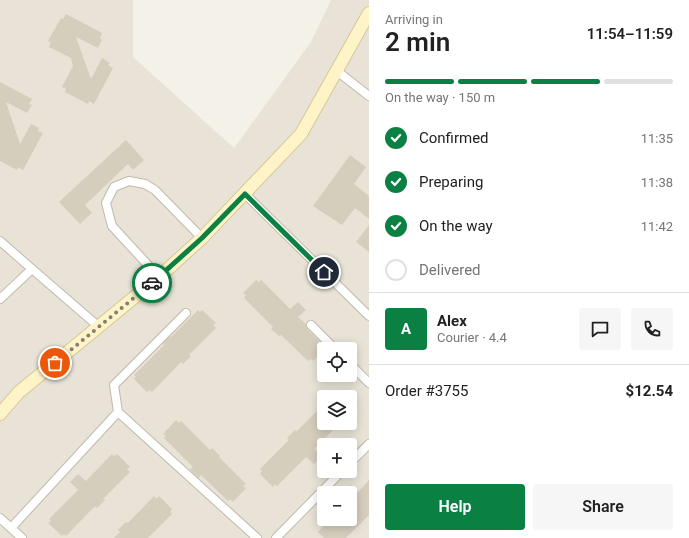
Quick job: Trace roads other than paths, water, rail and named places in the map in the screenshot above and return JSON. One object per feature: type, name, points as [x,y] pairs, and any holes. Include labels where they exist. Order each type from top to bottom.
[{"type":"main road","points":[[0,414],[20,392],[159,277],[202,238],[301,134],[369,13]]},
{"type":"street","points":[[336,71],[369,96]]},
{"type":"street","points":[[159,277],[112,226],[106,203],[114,187],[129,181],[145,184],[155,190],[202,238]]},
{"type":"street","points":[[245,194],[369,316]]},
{"type":"street","points":[[0,241],[98,326]]},
{"type":"street","points":[[0,299],[32,269]]},
{"type":"street","points":[[186,313],[114,385],[118,412],[257,538]]},
{"type":"street","points":[[311,325],[328,342]]},
{"type":"street","points":[[357,371],[369,383]]},
{"type":"street","points":[[11,528],[118,412]]},
{"type":"street","points":[[357,456],[369,444]]},
{"type":"street","points":[[276,538],[335,478]]},
{"type":"street","points":[[0,518],[22,538]]}]
